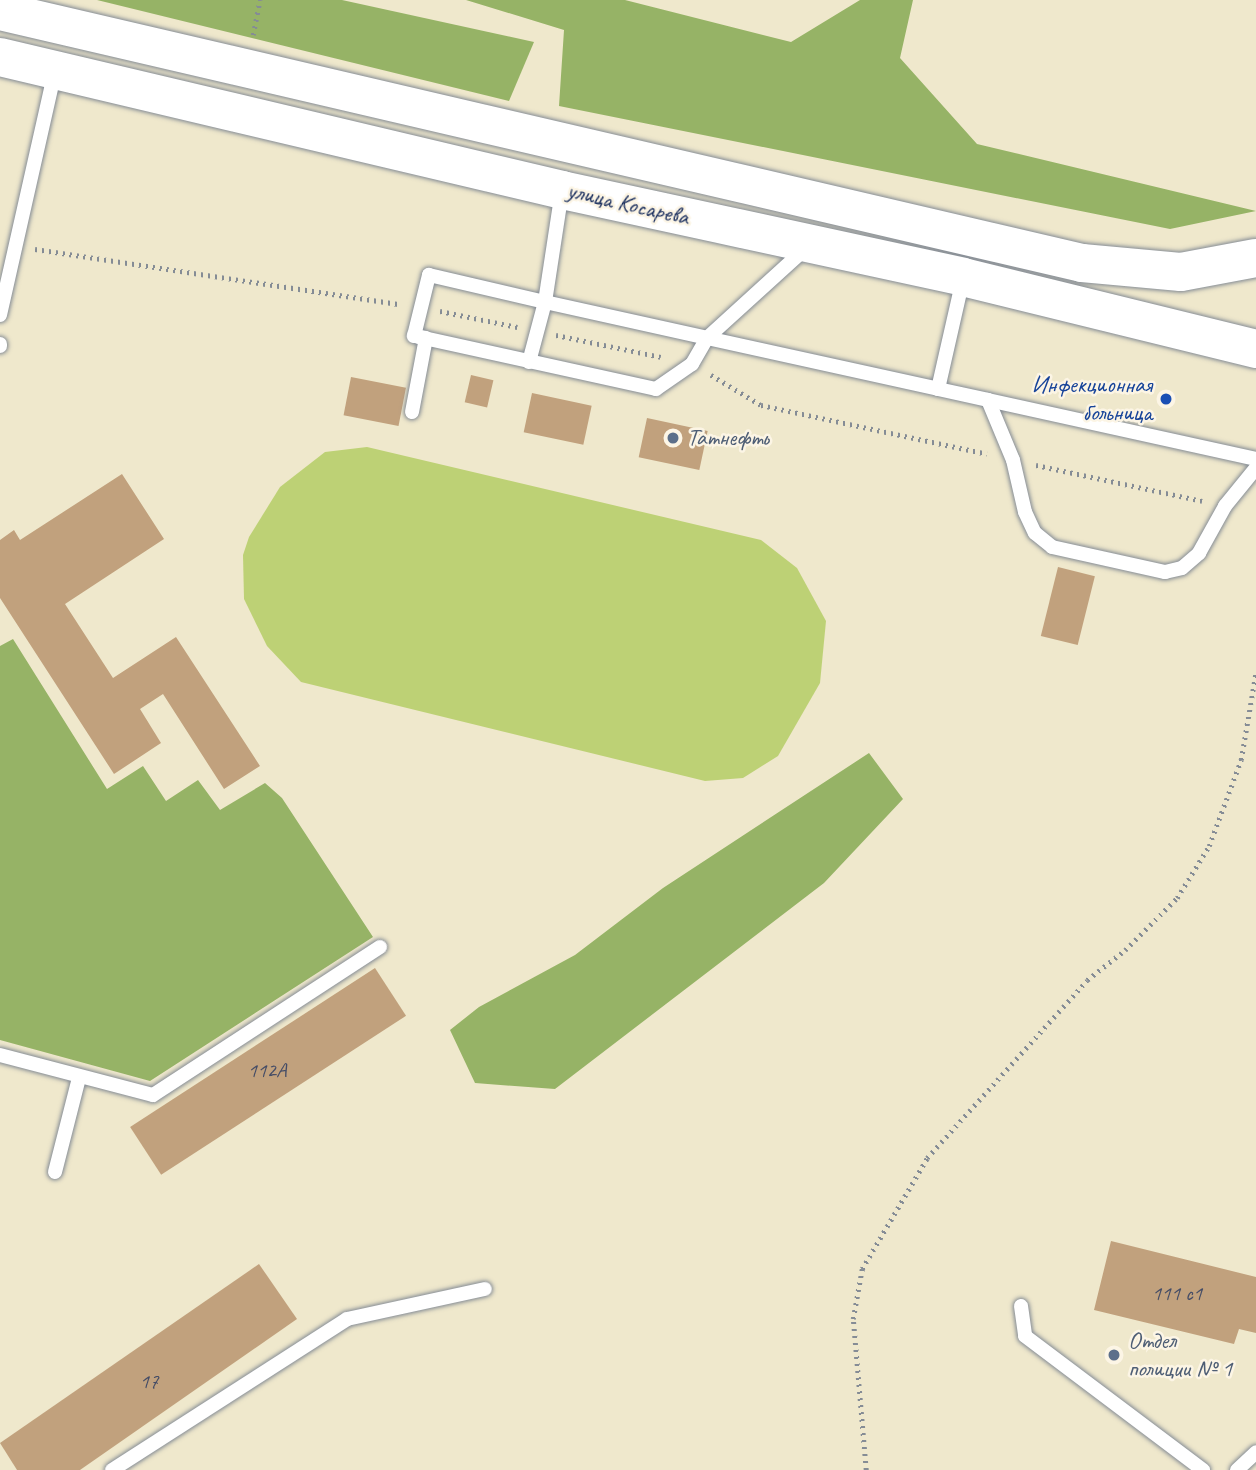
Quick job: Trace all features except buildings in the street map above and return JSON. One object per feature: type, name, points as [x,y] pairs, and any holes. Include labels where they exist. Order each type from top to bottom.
[{"type":"main road","name":"улица Косарева","points":[[0,11],[1082,263],[1181,272],[1256,258]]},
{"type":"main road","name":"улица Косарева","points":[[0,57],[562,190],[963,277],[1256,349]]},
{"type":"lane","points":[[0,315],[55,70]]},
{"type":"lane","points":[[528,362],[545,302],[562,190]]},
{"type":"lane","points":[[810,245],[707,338],[692,364],[656,389],[414,335],[429,275],[545,302],[707,338],[988,400],[1256,460]]},
{"type":"lane","points":[[938,389],[963,277]]},
{"type":"lane","points":[[412,412],[426,338]]},
{"type":"lane","points":[[988,400],[1013,460],[1025,512],[1035,533],[1052,547],[1165,572],[1182,568],[1199,553],[1225,506],[1256,468]]},
{"type":"lane","points":[[0,1055],[79,1078],[153,1095],[380,947]]},
{"type":"lane","points":[[55,1172],[79,1078]]},
{"type":"lane","points":[[112,1470],[346,1319],[485,1289]]},
{"type":"lane","points":[[1021,1306],[1025,1336],[1203,1470]]},
{"type":"lane","points":[[1237,1470],[1256,1452]]},
{"type":"path","points":[[866,1470],[853,1319],[862,1269],[927,1158],[1087,980],[1125,950],[1177,898],[1209,846],[1241,760],[1256,671]]},
{"type":"green space","points":[[97,0],[342,0],[534,42],[509,101]]},
{"type":"green space","points":[[466,0],[625,0],[791,42],[860,0],[913,0],[900,58],[977,144],[1256,211],[1170,229],[559,106],[564,30]]},
{"type":"green space","points":[[367,447],[761,540],[797,568],[826,621],[820,683],[778,756],[743,778],[705,781],[301,682],[267,646],[244,599],[243,555],[249,537],[280,487],[325,452]]},
{"type":"green space","points":[[13,639],[107,789],[143,766],[166,801],[198,780],[220,810],[265,783],[282,798],[373,937],[150,1081],[0,1040],[0,646]]},
{"type":"green space","points":[[869,753],[903,799],[824,883],[555,1089],[475,1083],[450,1030],[479,1007],[575,955],[663,888]]},
{"type":"place","name":"Инфекционная больница","points":[[1166,399]]},
{"type":"place","name":"Татнефть","points":[[673,438]]},
{"type":"place","name":"Отдел полиции № 1","points":[[1114,1355]]}]
